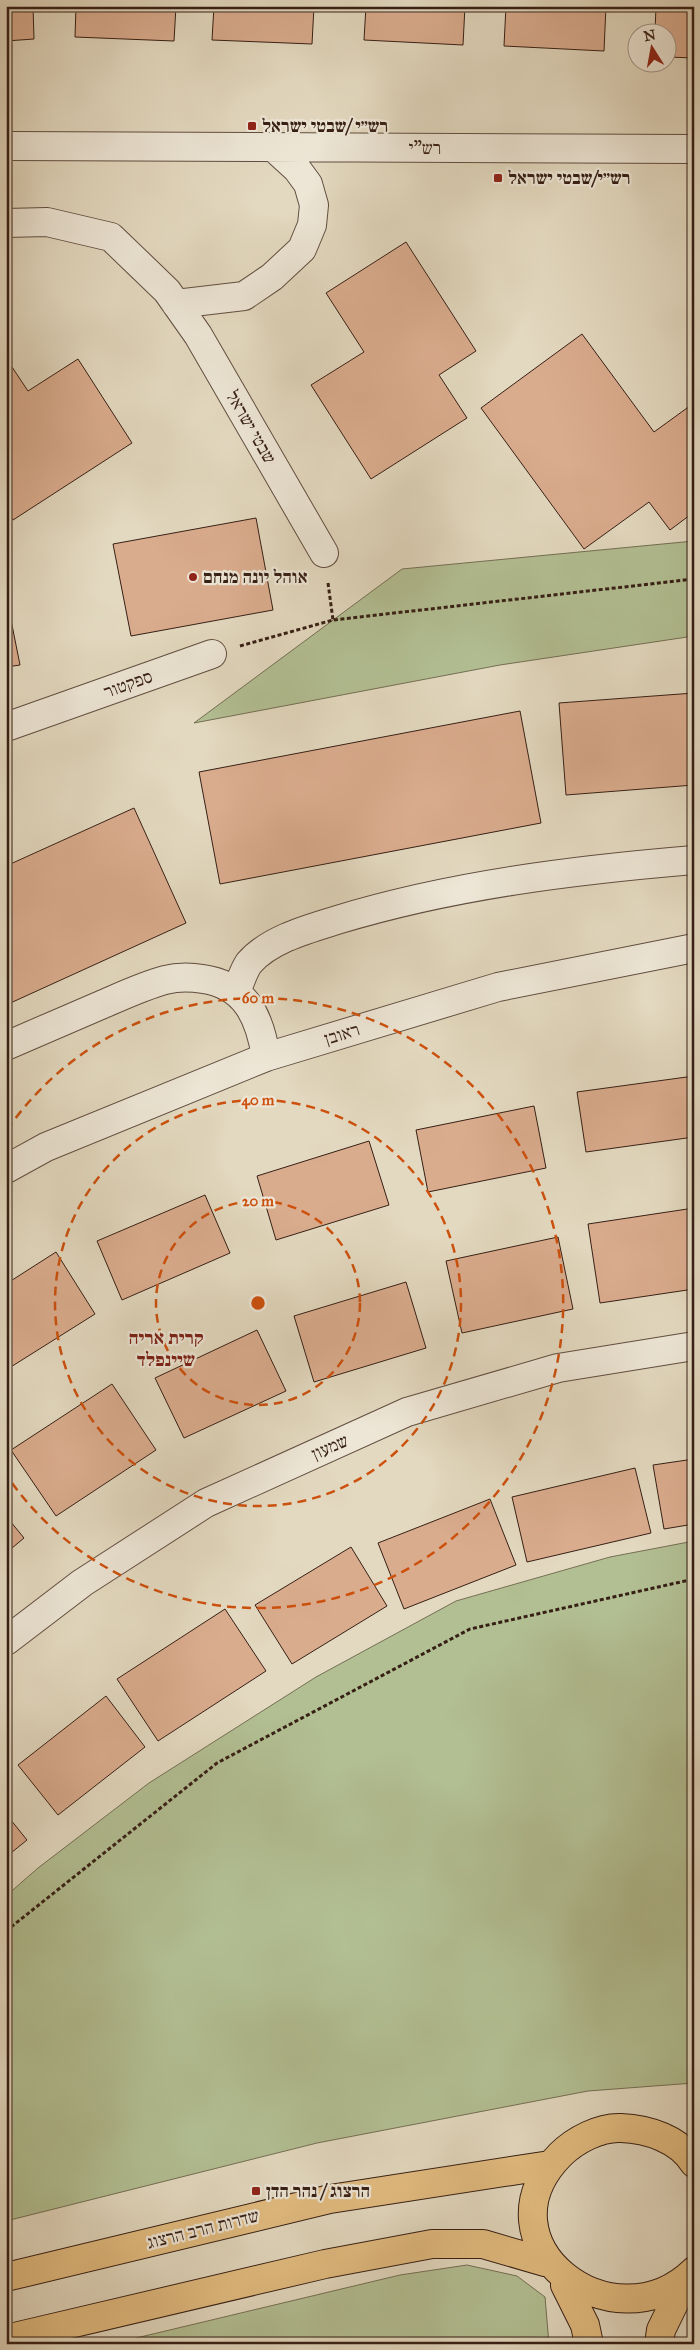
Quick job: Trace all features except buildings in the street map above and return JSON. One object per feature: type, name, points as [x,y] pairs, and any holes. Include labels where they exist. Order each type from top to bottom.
[{"type":"main road","points":[[589,2344],[586,2325],[564,2285],[545,2262],[534,2234],[533,2210],[538,2187],[550,2165],[569,2146],[592,2133],[619,2128],[646,2130],[670,2141],[693,2160]]},
{"type":"main road","name":"שדרות הרב הרצוג","points":[[6,2277],[330,2199],[550,2165]]},
{"type":"main road","points":[[6,2339],[324,2264],[432,2244],[482,2244],[545,2262]]},
{"type":"main road","points":[[564,2285],[587,2299],[612,2306],[638,2305],[658,2301],[689,2277]]},
{"type":"main road","points":[[659,2344],[661,2330],[689,2277]]},
{"type":"street","name":"רש\"י","points":[[6,146],[694,149]]},
{"type":"street","points":[[176,304],[244,296],[272,276],[302,249],[312,225],[314,205],[308,184],[297,169],[274,148]]},
{"type":"street","name":"שבטי ישראל","points":[[6,223],[47,222],[112,237],[166,291],[198,335],[324,553]]},
{"type":"street","name":"ספקטור","points":[[6,727],[212,654]]},
{"type":"street","points":[[237,990],[249,963],[270,946],[306,930],[388,905],[498,883],[694,860]]},
{"type":"street","name":"ראובן","points":[[6,1170],[46,1147],[266,1057],[498,987],[694,948]]},
{"type":"street","points":[[6,1046],[139,989],[166,979],[191,977],[211,980],[237,990],[250,1007],[262,1034],[266,1057]]},
{"type":"street","name":"שמעון","points":[[6,1641],[82,1583],[206,1503],[407,1412],[558,1368],[694,1346]]},
{"type":"path","points":[[212,654],[333,620],[694,579]]},
{"type":"path","points":[[6,1931],[217,1763],[470,1629],[694,1579]]},
{"type":"green space","points":[[694,541],[694,636],[500,665],[194,723],[402,569]]},
{"type":"green space","points":[[694,1541],[694,2083],[588,2091],[317,2143],[6,2221],[6,1896],[38,1868],[149,1783],[316,1677],[456,1601],[610,1557]]},
{"type":"green space","points":[[467,2265],[517,2276],[545,2297],[549,2344],[111,2344],[400,2275]]},
{"type":"place","name":"רש״י /שבטי ישראל","points":[[252,126]]},
{"type":"place","name":"רש״י/שבטי ישראל","points":[[498,178]]},
{"type":"place","name":"אוהל יונה מנחם","points":[[193,577]]},
{"type":"place","name":"הרצוג / נהר הדן","points":[[256,2191]]},
{"type":"district","name":"קרית אריה שיינפלד","points":[[166,1348]]}]
